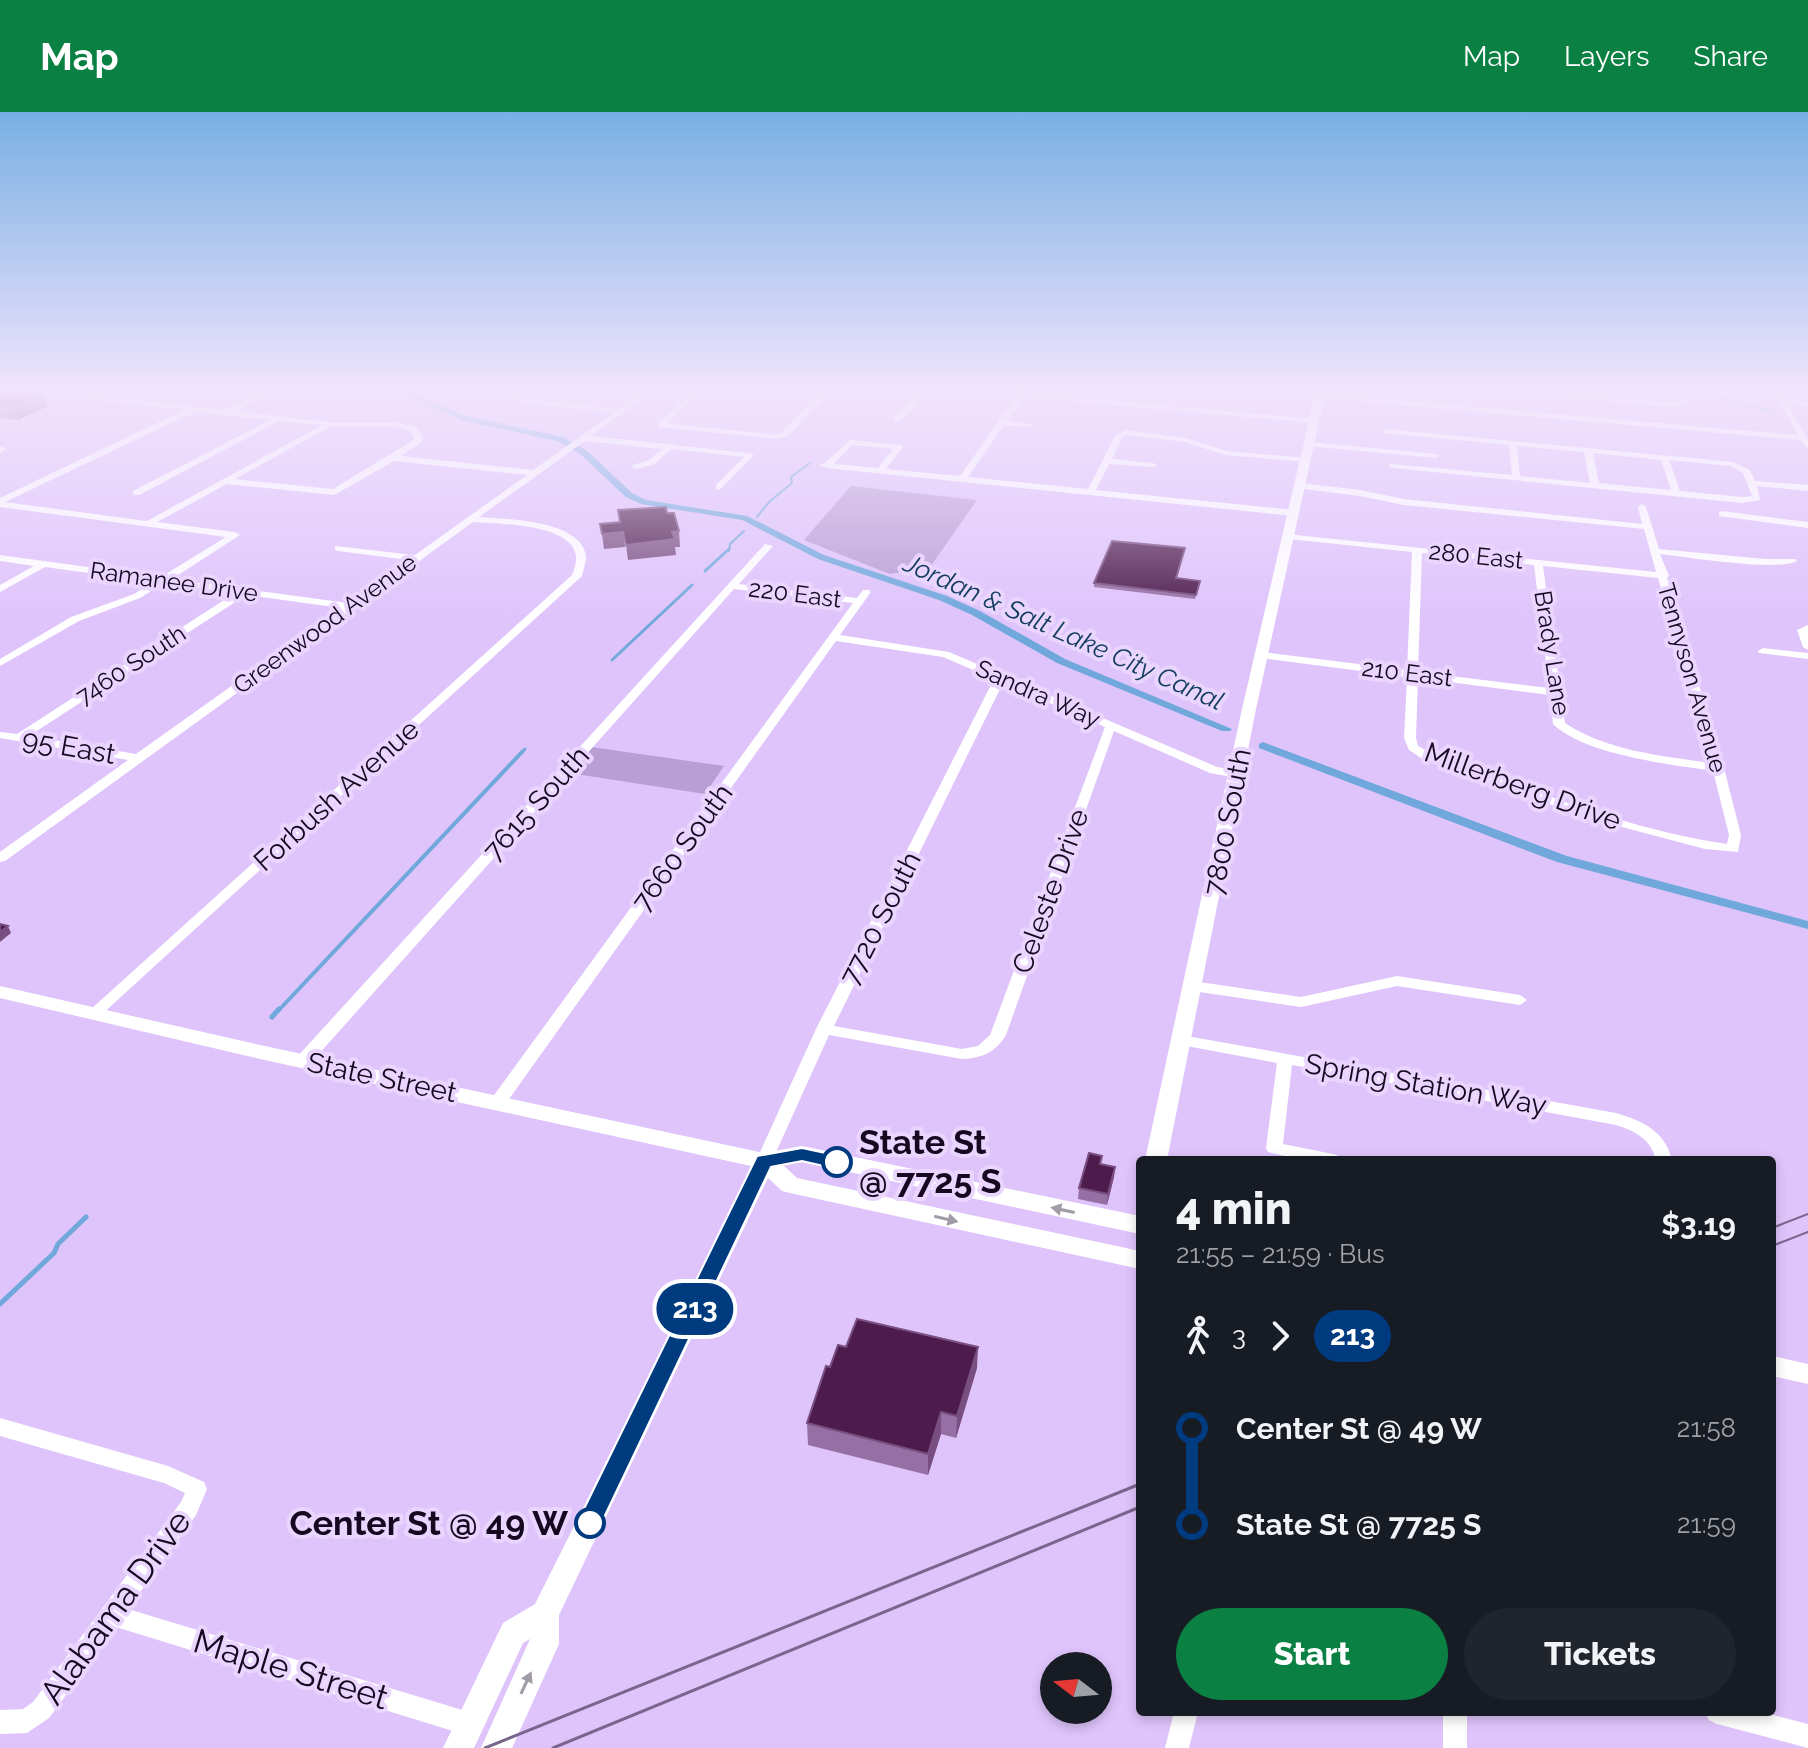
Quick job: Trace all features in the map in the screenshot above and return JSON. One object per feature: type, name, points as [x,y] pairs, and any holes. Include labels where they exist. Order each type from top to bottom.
[{"type":"main road","name":"7800 South","points":[[1157,1156],[1261,655],[1305,466]]},
{"type":"main road","name":"State Street","points":[[0,992],[764,1161],[802,1154],[1136,1224]]},
{"type":"main road","name":"State Street","points":[[764,1161],[790,1185],[1136,1253]]},
{"type":"main road","points":[[496,1748],[544,1644],[545,1614],[747,1203],[764,1161]]},
{"type":"main road","points":[[1776,1367],[1808,1374]]},
{"type":"main road","points":[[463,1736],[513,1633],[545,1614]]},
{"type":"street","points":[[0,503],[75,466]]},
{"type":"street","points":[[136,493],[186,466]]},
{"type":"street","points":[[149,523],[253,466]]},
{"type":"street","points":[[226,481],[334,492],[379,466]]},
{"type":"street","points":[[471,466],[534,473]]},
{"type":"street","name":"Greenwood Avenue","points":[[0,858],[543,466]]},
{"type":"street","points":[[719,487],[739,466]]},
{"type":"street","points":[[829,466],[1294,513]]},
{"type":"street","points":[[880,471],[884,466]]},
{"type":"street","points":[[962,479],[971,466]]},
{"type":"street","points":[[1091,492],[1103,466]]},
{"type":"street","points":[[1397,466],[1757,498],[1745,468],[1741,466]]},
{"type":"street","points":[[1515,466],[1516,478]]},
{"type":"street","points":[[1591,466],[1595,486]]},
{"type":"street","points":[[1667,466],[1676,493]]},
{"type":"street","points":[[1752,483],[1808,488]]},
{"type":"street","points":[[1300,486],[1412,503],[1648,527]]},
{"type":"street","points":[[0,503],[235,535],[128,601],[63,625],[0,663]]},
{"type":"street","name":"Tennyson Avenue","points":[[1642,507],[1718,768],[1735,835],[1733,849]]},
{"type":"street","points":[[1722,514],[1808,525]]},
{"type":"street","name":"Forbush Avenue","points":[[95,1013],[577,576],[581,564],[576,541],[568,534],[470,519]]},
{"type":"street","name":"280 East","points":[[1289,536],[1664,576]]},
{"type":"street","name":"7615 South","points":[[303,1061],[768,546]]},
{"type":"street","points":[[338,548],[416,558]]},
{"type":"street","name":"Millerberg Drive","points":[[1417,549],[1410,738],[1418,751],[1592,815],[1705,845],[1733,849]]},
{"type":"street","points":[[1655,551],[1765,562],[1792,561]]},
{"type":"street","name":"Ramanee Drive","points":[[0,558],[349,606]]},
{"type":"street","name":"Brady Lane","points":[[1538,562],[1557,718],[1573,733],[1642,755],[1718,768]]},
{"type":"street","points":[[0,589],[44,564]]},
{"type":"street","name":"220 East","points":[[731,586],[862,597]]},
{"type":"street","name":"7460 South","points":[[19,738],[244,592]]},
{"type":"street","name":"7660 South","points":[[498,1102],[862,597]]},
{"type":"street","points":[[1808,628],[1802,630],[1808,647]]},
{"type":"street","name":"Sandra Way","points":[[833,637],[930,650],[1001,677],[1214,770],[1237,774]]},
{"type":"street","points":[[1763,651],[1808,656]]},
{"type":"street","name":"210 East","points":[[1261,655],[1553,692]]},
{"type":"street","name":"7720 South","points":[[764,1161],[824,1029],[1001,677]]},
{"type":"street","name":"Celeste Drive","points":[[824,1029],[962,1054],[990,1047],[998,1035],[1111,725]]},
{"type":"street","name":"95 East","points":[[0,735],[138,758]]},
{"type":"street","points":[[1193,986],[1301,1002],[1397,981],[1520,1000]]},
{"type":"street","name":"Spring Station Way","points":[[1181,1040],[1616,1119],[1644,1129],[1663,1154]]},
{"type":"street","points":[[1285,1059],[1274,1148],[1313,1156]]},
{"type":"street","name":"Alabama Drive","points":[[0,1427],[168,1475],[197,1489],[189,1508],[56,1692],[27,1721],[0,1722]]},
{"type":"street","name":"Maple Street","points":[[113,1615],[463,1736]]},
{"type":"street","points":[[1177,1748],[1185,1716]]},
{"type":"street","points":[[1455,1716],[1455,1748]]},
{"type":"street","points":[[1732,1716],[1808,1736]]},
{"type":"shaded area","points":[[851,486],[977,500],[930,567],[890,574],[804,540]]},
{"type":"shaded area","points":[[591,747],[724,766],[705,794],[569,773]]},
{"type":"building","points":[[666,507],[667,513],[674,513],[679,531],[672,532],[675,539],[626,545],[623,532],[602,534],[600,524],[620,522],[618,510]]},
{"type":"building","points":[[1112,541],[1185,548],[1176,578],[1200,581],[1196,595],[1094,583]]},
{"type":"building","points":[[1089,1153],[1102,1156],[1100,1164],[1115,1167],[1108,1194],[1079,1188]]},
{"type":"building","points":[[857,1319],[978,1347],[957,1416],[941,1412],[928,1454],[807,1423],[826,1366],[830,1367],[838,1345],[846,1347]]},
{"type":"waterway","name":"Jordan & Salt Lake City Canal","points":[[598,466],[629,495],[644,502],[744,518],[821,557],[943,598],[1061,661],[1226,729]]},
{"type":"waterway","points":[[757,517],[792,483],[791,477],[805,466]]},
{"type":"waterway","points":[[729,551],[730,544],[744,531]]},
{"type":"waterway","points":[[705,571],[729,549]]},
{"type":"waterway","points":[[612,660],[692,585]]},
{"type":"waterway","name":"Jordan & Salt Lake City Canal","points":[[1263,746],[1562,859],[1808,925]]},
{"type":"waterway","points":[[522,752],[525,749]]},
{"type":"waterway","points":[[278,1011],[522,752]]},
{"type":"waterway","points":[[272,1017],[279,1009]]},
{"type":"waterway","points":[[0,1304],[54,1253],[58,1244],[86,1217]]},
{"type":"tram line","points":[[1776,1226],[1808,1214]]},
{"type":"tram line","points":[[1776,1244],[1808,1232]]},
{"type":"tram line","points":[[485,1748],[1136,1486]]},
{"type":"tram line","points":[[553,1748],[1136,1509]]},
{"type":"bus line","name":"213","points":[[590,1523],[747,1203],[764,1161],[802,1154],[837,1162]]},
{"type":"place","name":"State St @ 7725 S","points":[[837,1162]]},
{"type":"place","name":"Center St @ 49 W","points":[[590,1523]]}]
